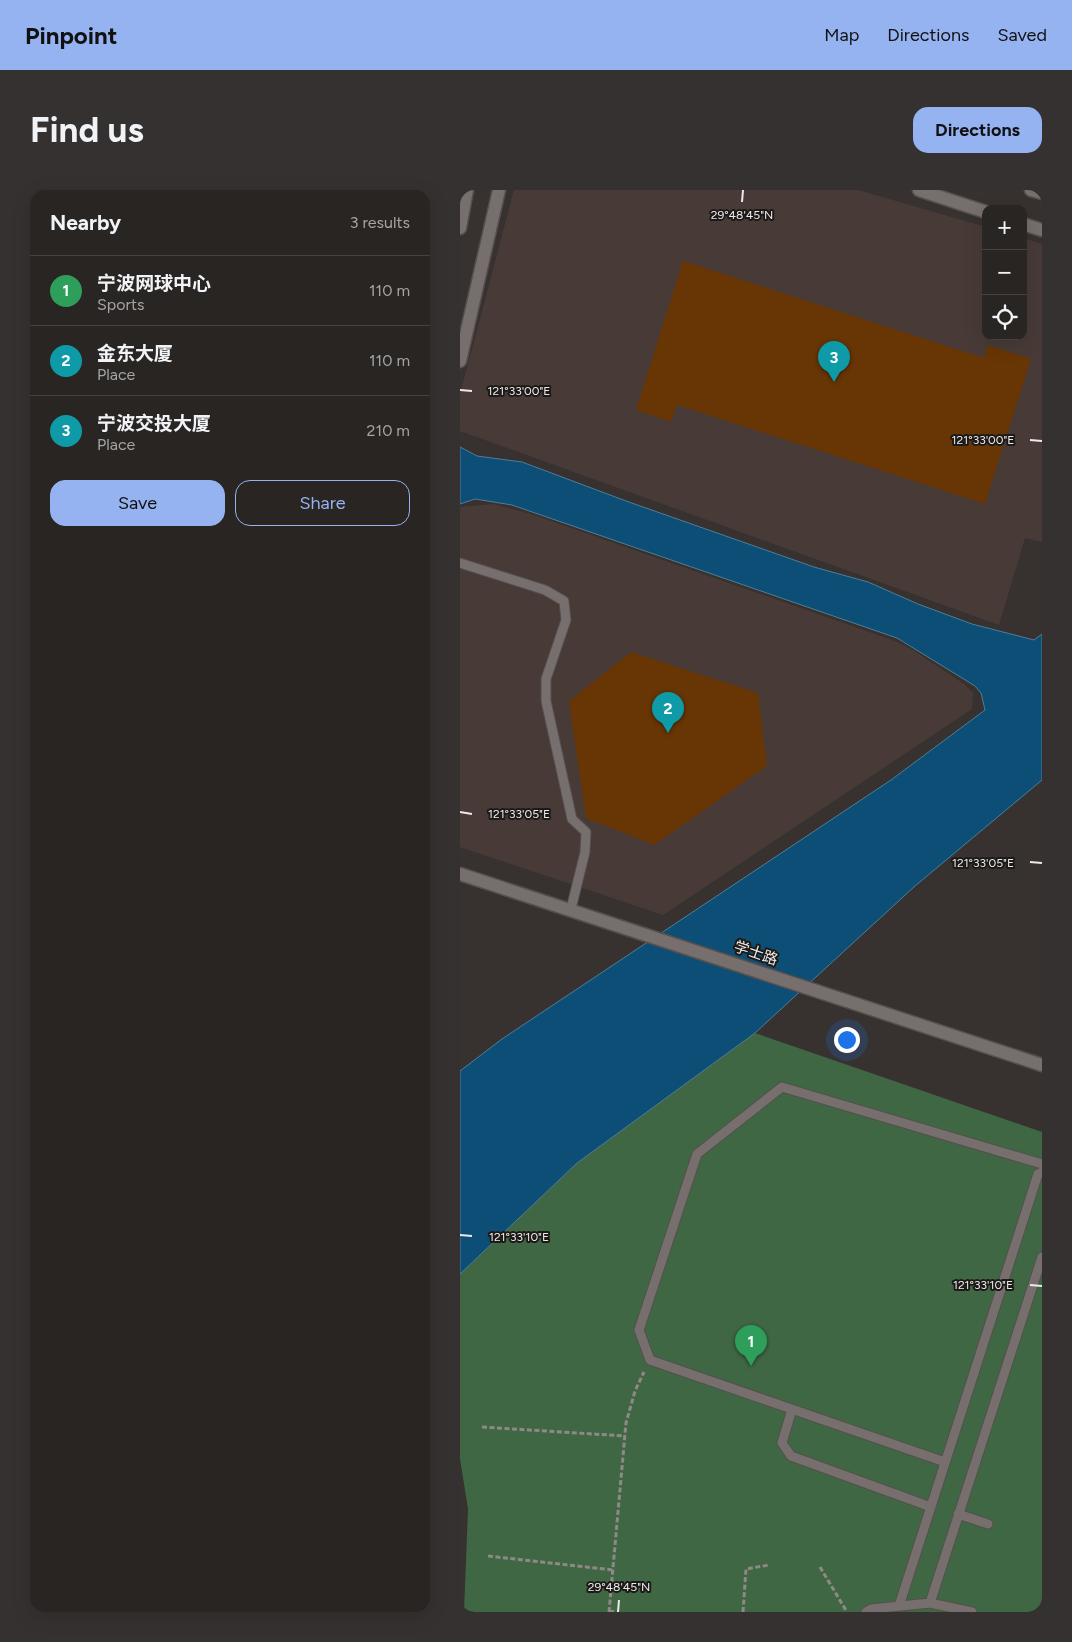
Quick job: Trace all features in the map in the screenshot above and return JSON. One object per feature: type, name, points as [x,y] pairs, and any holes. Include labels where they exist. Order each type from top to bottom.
[{"type":"street","points":[[460,228],[467,190]]},
{"type":"street","points":[[460,361],[499,190]]},
{"type":"street","points":[[919,190],[982,211]]},
{"type":"street","points":[[1031,190],[1042,194]]},
{"type":"street","points":[[1027,225],[1042,230]]},
{"type":"street","name":"学士路","points":[[460,874],[630,928],[1042,1065]]},
{"type":"lane","points":[[460,563],[545,590],[564,601],[566,620],[546,679],[546,701],[572,819],[586,832],[585,852],[571,909]]},
{"type":"lane","points":[[945,1462],[650,1360],[639,1330],[697,1154],[782,1087],[1042,1164]]},
{"type":"lane","points":[[899,1606],[1038,1174],[1042,1172]]},
{"type":"lane","points":[[930,1603],[1042,1256]]},
{"type":"lane","points":[[792,1409],[782,1443],[791,1456],[931,1507]]},
{"type":"lane","points":[[958,1514],[988,1524]]},
{"type":"lane","points":[[866,1612],[930,1603],[972,1612]]},
{"type":"path","points":[[615,1612],[609,1612],[625,1436],[635,1391],[650,1360]]},
{"type":"path","points":[[482,1427],[625,1436]]},
{"type":"path","points":[[488,1556],[612,1570]]},
{"type":"path","points":[[743,1612],[746,1569],[769,1565]]},
{"type":"path","points":[[820,1567],[847,1612]]},
{"type":"shaded area","points":[[514,190],[858,190],[982,226],[982,340],[1027,340],[1027,239],[1042,244],[1042,542],[1025,538],[999,625],[460,431],[460,394]]},
{"type":"shaded area","points":[[493,504],[531,514],[895,641],[913,650],[964,684],[973,693],[972,709],[663,915],[460,847],[460,507]]},
{"type":"green space","points":[[755,1033],[1042,1132],[1042,1612],[464,1612],[468,1509],[460,1459],[460,1274],[577,1163]]},
{"type":"water","points":[[460,447],[477,456],[522,462],[626,501],[814,567],[868,582],[918,604],[972,624],[1034,640],[1042,634],[1042,780],[915,886],[755,1033],[577,1163],[460,1274],[460,1071],[502,1039],[891,780],[985,710],[981,693],[975,686],[897,638],[512,505],[475,499],[460,504]]},
{"type":"building","points":[[683,261],[984,358],[988,345],[1031,359],[985,504],[677,405],[671,422],[636,410]]},
{"type":"building","points":[[631,652],[758,693],[767,766],[654,845],[586,818],[569,701]]},
{"type":"place","name":"宁波交投大厦","points":[[834,382]]},
{"type":"place","name":"金东大厦","points":[[668,733]]},
{"type":"place","name":"宁波网球中心","points":[[751,1366]]}]
